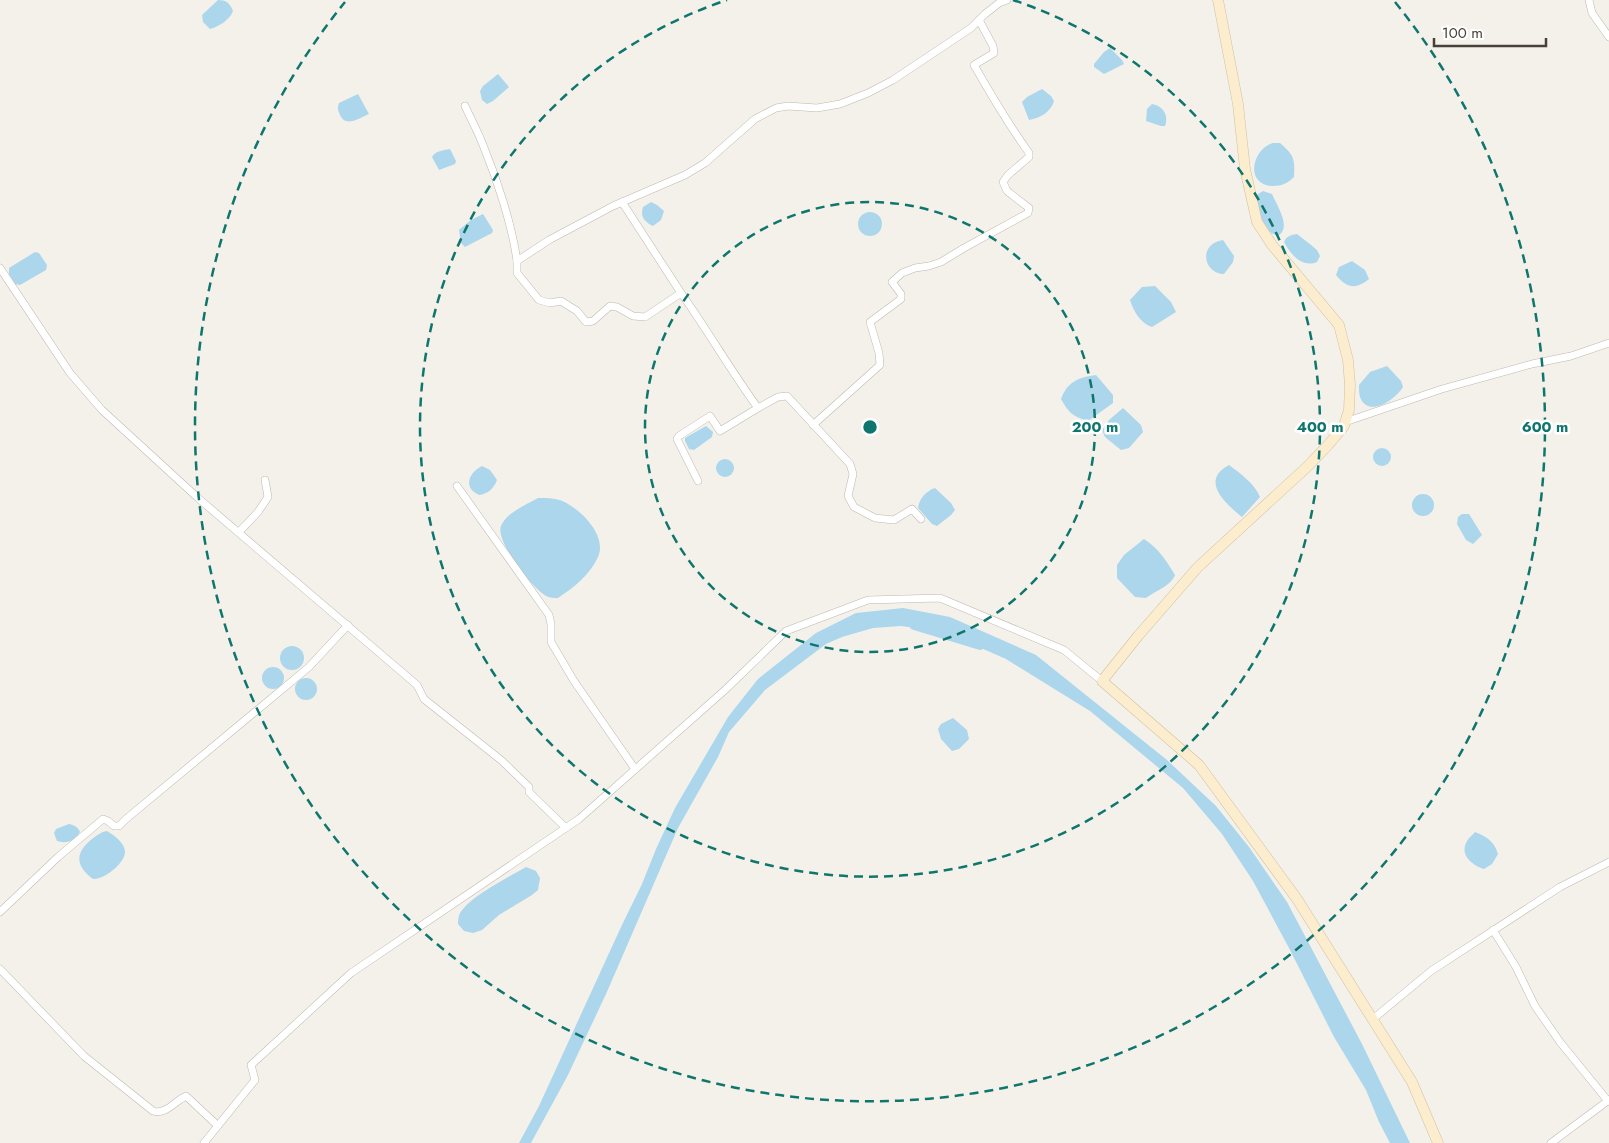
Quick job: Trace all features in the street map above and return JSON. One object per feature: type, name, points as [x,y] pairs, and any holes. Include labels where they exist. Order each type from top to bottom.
[{"type":"main road","points":[[1218,0],[1238,104],[1245,169],[1257,222],[1272,245],[1339,325],[1348,360],[1349,410],[1344,426],[1328,445],[1308,466],[1198,567],[1102,681],[1199,765],[1297,899],[1412,1082],[1438,1143]]},
{"type":"street","points":[[517,261],[548,240],[622,202],[685,175],[704,163],[755,119],[776,108],[788,106],[817,108],[840,104],[868,93],[893,80],[971,28],[999,3],[1006,0]]},
{"type":"street","points":[[1589,0],[1592,14],[1609,37]]},
{"type":"street","points":[[813,425],[880,365],[879,353],[870,322],[901,299],[901,294],[892,282],[902,272],[941,262],[1028,213],[1029,208],[1007,191],[1003,182],[1008,175],[1029,158],[1029,153],[974,65],[994,53],[993,46],[978,20]]},
{"type":"street","points":[[465,106],[483,145],[497,183],[515,245],[517,273],[539,300],[550,303],[561,301],[577,311],[586,322],[593,321],[610,306],[617,307],[633,316],[646,317],[681,293]]},
{"type":"street","points":[[622,202],[735,376],[758,408]]},
{"type":"street","points":[[0,268],[70,373],[102,410],[198,498],[416,684],[424,699],[501,760],[529,787],[529,792],[566,828]]},
{"type":"street","points":[[1345,422],[1442,389],[1532,364],[1571,356],[1609,343]]},
{"type":"street","points":[[698,481],[677,439],[679,436],[710,416],[720,431],[778,397],[787,396],[850,464],[853,474],[848,496],[854,507],[875,518],[894,520],[912,509],[921,520]]},
{"type":"street","points":[[239,532],[258,512],[268,496],[265,480]]},
{"type":"street","points":[[457,486],[549,615],[551,642],[574,681],[635,769]]},
{"type":"street","points":[[204,1143],[255,1080],[251,1065],[351,973],[579,819],[725,690],[786,632],[868,600],[940,598],[1064,650],[1102,681]]},
{"type":"street","points":[[0,912],[58,857],[103,819],[108,820],[114,826],[119,826],[310,667],[348,626]]},
{"type":"street","points":[[1373,1019],[1431,971],[1560,887],[1609,862]]},
{"type":"street","points":[[1493,930],[1516,967],[1535,1006],[1560,1042],[1609,1101],[1550,1143]]},
{"type":"street","points":[[0,969],[84,1056],[153,1111],[163,1111],[186,1096],[217,1125]]},
{"type":"water","points":[[218,0],[227,2],[233,11],[223,23],[210,29],[203,22],[202,15]]},
{"type":"water","points":[[1110,48],[1124,64],[1104,74],[1094,67],[1094,64]]},
{"type":"water","points":[[498,74],[509,87],[487,104],[482,100],[480,91],[483,86]]},
{"type":"water","points":[[1042,89],[1051,96],[1054,101],[1053,105],[1044,114],[1029,120],[1022,102]]},
{"type":"water","points":[[358,94],[369,114],[353,121],[346,121],[340,115],[339,103]]},
{"type":"water","points":[[1152,104],[1162,109],[1166,115],[1165,126],[1146,121],[1147,109]]},
{"type":"water","points":[[1273,143],[1280,143],[1293,158],[1294,177],[1282,185],[1273,186],[1258,180],[1254,166],[1260,152]]},
{"type":"water","points":[[450,149],[456,161],[455,164],[439,170],[432,157],[433,155],[442,150]]},
{"type":"water","points":[[1263,191],[1272,194],[1284,222],[1282,232],[1278,236],[1267,230],[1258,213],[1258,194]]},
{"type":"water","points":[[651,202],[664,211],[661,220],[653,226],[647,223],[642,216],[643,207]]},
{"type":"water","points":[[870,212],[879,215],[882,224],[879,233],[870,236],[861,233],[858,224],[861,215]]},
{"type":"water","points":[[483,214],[493,230],[492,233],[465,247],[461,243],[459,230],[471,220]]},
{"type":"water","points":[[1297,234],[1317,250],[1320,256],[1317,262],[1302,262],[1290,251],[1284,242],[1289,236]]},
{"type":"water","points":[[1223,240],[1234,256],[1233,262],[1224,274],[1217,273],[1212,269],[1206,258],[1209,247]]},
{"type":"water","points":[[35,252],[39,253],[47,265],[46,270],[20,285],[15,284],[9,274],[9,268]]},
{"type":"water","points":[[1352,261],[1365,270],[1369,279],[1360,285],[1347,285],[1336,275],[1339,267]]},
{"type":"water","points":[[1155,286],[1171,302],[1176,312],[1152,327],[1144,323],[1138,316],[1130,300],[1142,287]]},
{"type":"water","points":[[1387,366],[1401,381],[1403,387],[1394,397],[1382,405],[1369,406],[1360,397],[1359,385],[1370,372]]},
{"type":"water","points":[[1096,375],[1113,395],[1113,403],[1088,421],[1072,413],[1066,408],[1061,399],[1067,388],[1074,381]]},
{"type":"water","points":[[1123,408],[1141,425],[1143,432],[1129,448],[1121,450],[1105,437],[1102,430],[1109,420]]},
{"type":"water","points":[[706,426],[713,432],[712,437],[694,450],[689,449],[685,438]]},
{"type":"water","points":[[1378,448],[1386,448],[1391,453],[1389,464],[1378,466],[1373,461],[1373,453]]},
{"type":"water","points":[[725,459],[731,462],[734,468],[731,474],[725,477],[719,474],[716,468],[719,462]]},
{"type":"water","points":[[1229,465],[1251,483],[1260,497],[1242,517],[1223,499],[1216,485],[1216,478],[1220,471]]},
{"type":"water","points":[[482,466],[490,470],[497,480],[490,490],[479,495],[469,485],[469,480],[473,472]]},
{"type":"water","points":[[935,488],[951,503],[955,510],[937,526],[932,524],[918,508],[924,496]]},
{"type":"water","points":[[1423,494],[1431,497],[1434,505],[1431,513],[1423,516],[1415,513],[1412,505],[1415,497]]},
{"type":"water","points":[[538,498],[557,499],[581,513],[597,534],[599,542],[600,549],[595,564],[586,575],[558,598],[546,596],[532,584],[509,553],[501,533],[501,526],[508,517],[517,509]]},
{"type":"water","points":[[1462,514],[1469,514],[1482,535],[1473,544],[1466,540],[1457,524],[1458,517]]},
{"type":"water","points":[[1144,539],[1162,555],[1175,575],[1166,585],[1146,598],[1135,597],[1117,578],[1117,565],[1124,555]]},
{"type":"water","points":[[903,608],[950,617],[1036,655],[1167,760],[1216,806],[1249,847],[1287,902],[1362,1044],[1410,1143],[1390,1143],[1366,1090],[1334,1037],[1253,881],[1222,834],[1183,788],[1090,711],[1006,659],[965,641],[932,630],[901,626],[873,628],[826,644],[765,690],[729,732],[718,757],[678,828],[606,994],[568,1075],[531,1143],[519,1143],[539,1106],[642,884],[675,808],[728,717],[758,679],[816,633],[856,613]]},
{"type":"water","points":[[292,646],[297,647],[303,653],[303,663],[297,669],[292,670],[287,669],[281,663],[280,658],[281,653],[287,647]]},
{"type":"water","points":[[273,667],[283,674],[284,678],[277,688],[273,689],[263,682],[262,678],[269,668]]},
{"type":"water","points":[[306,678],[314,681],[317,689],[314,697],[306,700],[298,697],[295,689],[298,681]]},
{"type":"water","points":[[953,718],[967,730],[969,739],[959,749],[952,751],[941,739],[938,729],[941,724]]},
{"type":"water","points":[[69,824],[80,832],[76,838],[64,842],[57,841],[54,833],[56,829]]},
{"type":"water","points":[[107,831],[121,842],[125,849],[124,856],[118,866],[108,874],[98,879],[93,879],[80,864],[80,854],[86,844],[99,834]]},
{"type":"water","points":[[1475,832],[1490,840],[1498,854],[1492,864],[1484,869],[1471,862],[1465,851],[1467,841]]},
{"type":"water","points":[[526,867],[536,871],[540,878],[538,890],[499,915],[482,930],[473,933],[464,931],[458,924],[460,914],[468,903]]},
{"type":"waterway","points":[[914,626],[980,646]]}]
